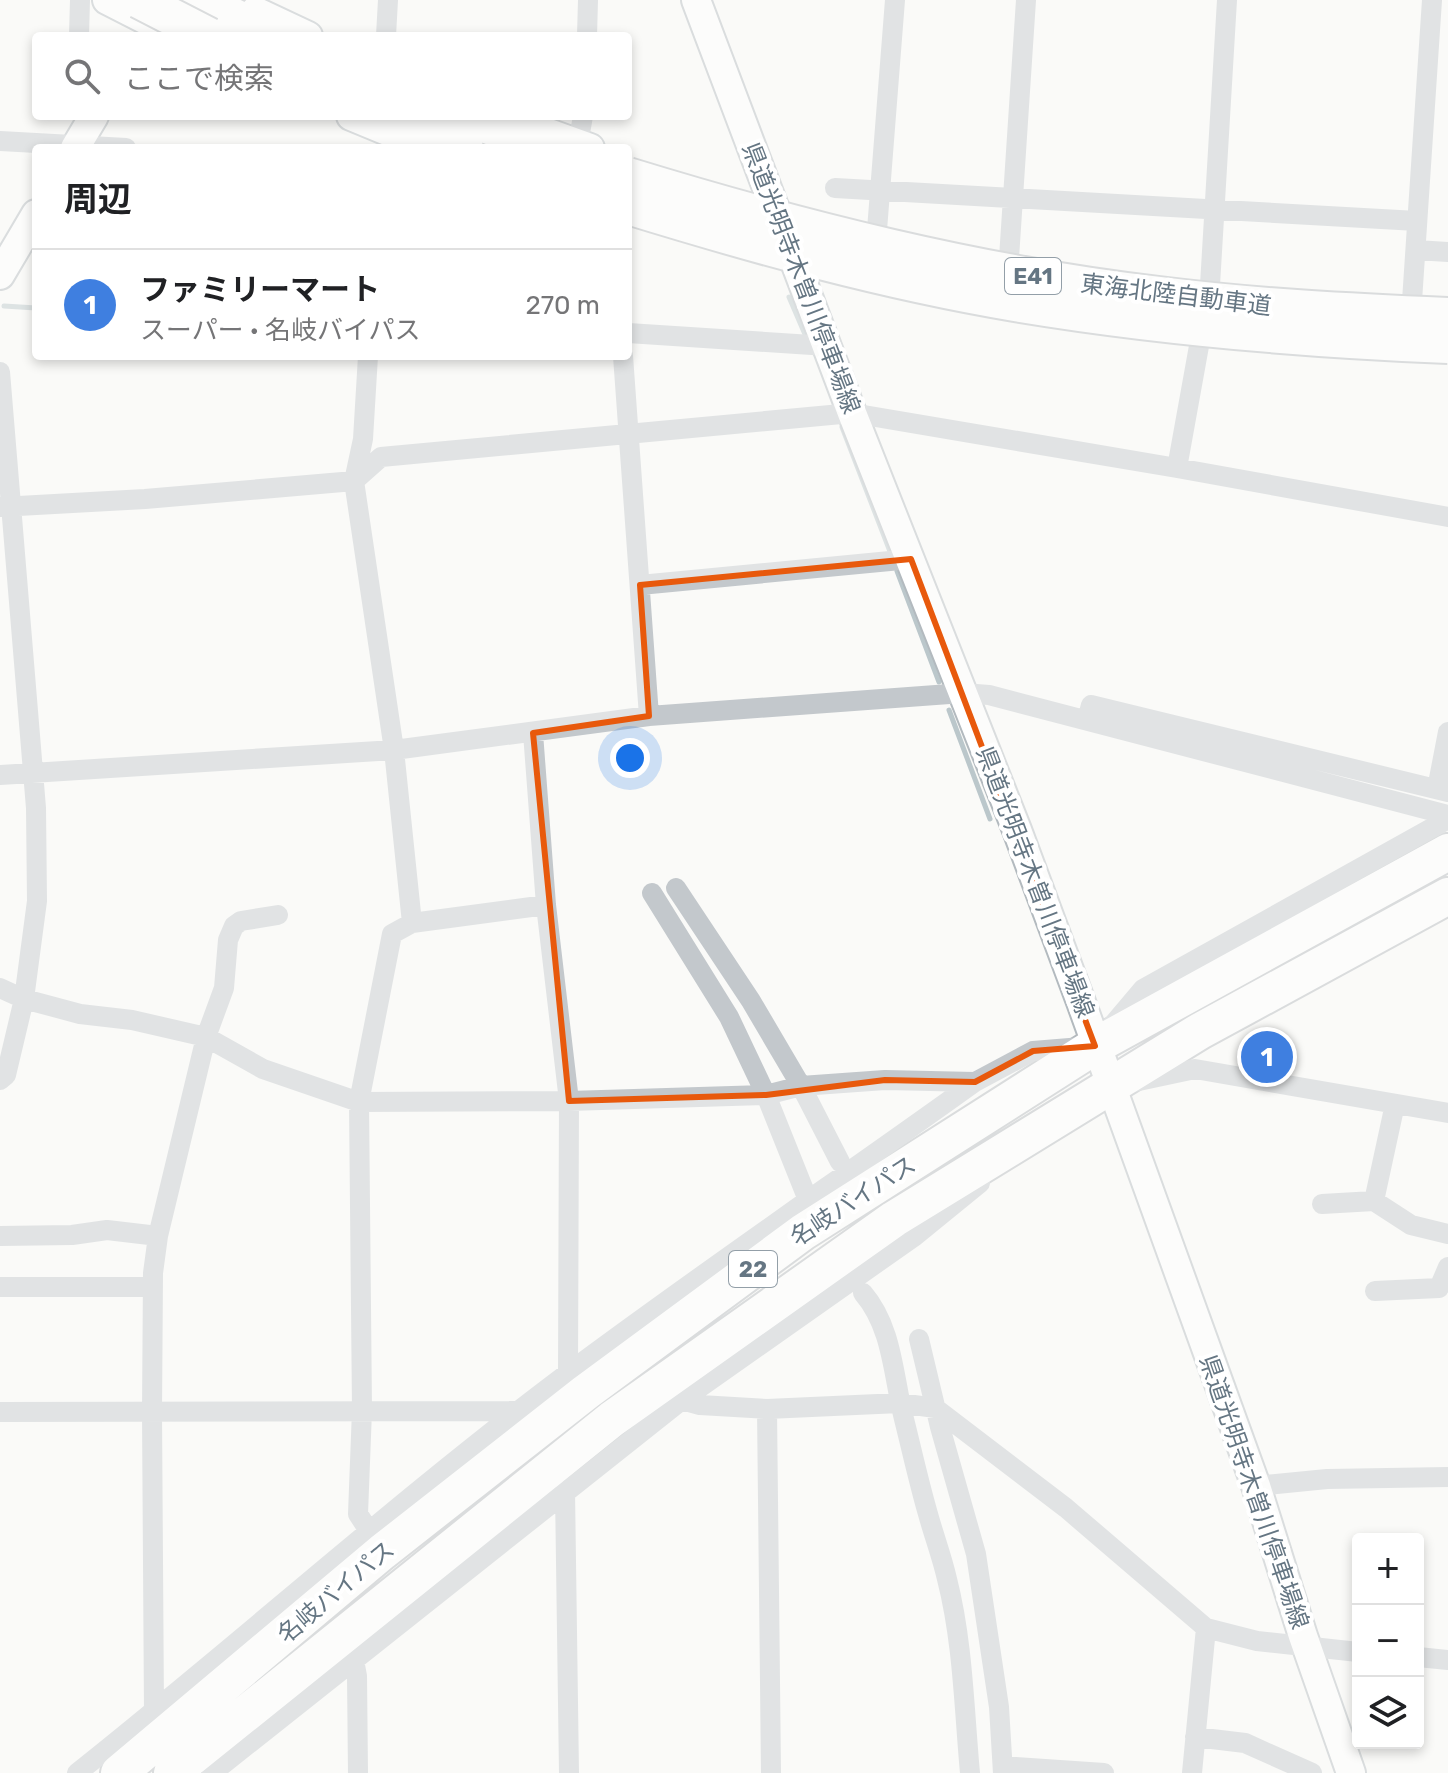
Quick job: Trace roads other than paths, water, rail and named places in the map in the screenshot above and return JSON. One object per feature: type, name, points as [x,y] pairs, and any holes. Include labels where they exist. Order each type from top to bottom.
[{"type":"highway","points":[[199,0],[266,32]]},
{"type":"highway","points":[[148,14],[198,32]]},
{"type":"highway","points":[[476,120],[561,144]]},
{"type":"highway","points":[[382,127],[449,144]]},
{"type":"highway","name":"東海北陸自動車道","points":[[632,177],[734,209],[880,245],[1019,274],[1156,295],[1305,310],[1448,316]]},
{"type":"highway","name":"東海北陸自動車道","points":[[632,207],[736,239],[874,273],[1013,302],[1155,324],[1266,335],[1448,345]]},
{"type":"highway","name":"名岐バイパス","points":[[119,1773],[382,1552],[586,1392],[803,1232],[1095,1046],[1448,852]]},
{"type":"highway","name":"名岐バイパス","points":[[172,1773],[612,1419],[894,1219],[1200,1031],[1448,896]]},
{"type":"street","points":[[79,32],[80,0]]},
{"type":"street","points":[[107,0],[148,14],[173,32]]},
{"type":"street","points":[[233,0],[300,32]]},
{"type":"street","points":[[386,32],[388,0]]},
{"type":"street","points":[[587,32],[588,0]]},
{"type":"street","name":"県道光明寺木曽川停車場線","points":[[696,0],[852,413],[1017,830],[1256,1486],[1351,1773]]},
{"type":"street","points":[[877,230],[895,0]]},
{"type":"street","points":[[1009,258],[1026,0]]},
{"type":"street","points":[[1177,468],[1210,285],[1227,0]]},
{"type":"street","points":[[1412,301],[1432,0]]},
{"type":"street","points":[[362,120],[419,144]]},
{"type":"street","points":[[511,120],[565,144]]},
{"type":"street","points":[[573,144],[582,120]]},
{"type":"street","points":[[0,141],[81,132],[115,144]]},
{"type":"street","points":[[632,162],[772,204],[1009,258],[1210,285],[1448,302]]},
{"type":"street","points":[[835,188],[1417,221]]},
{"type":"street","points":[[0,275],[32,221]]},
{"type":"street","points":[[632,224],[872,288],[1002,314],[1201,344],[1318,354],[1448,360]]},
{"type":"street","points":[[1416,250],[1448,252]]},
{"type":"street","points":[[632,333],[827,346]]},
{"type":"street","points":[[368,360],[363,439],[354,481],[394,750],[412,923]]},
{"type":"street","points":[[623,360],[649,716]]},
{"type":"street","points":[[0,372],[9,595],[33,772],[37,901],[24,999],[6,1075],[0,1080]]},
{"type":"street","points":[[6,507],[354,481],[381,457],[852,413],[1448,517]]},
{"type":"street","points":[[640,585],[911,559]]},
{"type":"street","points":[[0,775],[394,750],[649,716],[963,693],[989,695],[1446,814]]},
{"type":"street","points":[[1087,720],[1091,705],[1442,790],[1448,732]]},
{"type":"street","points":[[533,733],[546,905],[569,1101],[568,1373]]},
{"type":"street","points":[[77,1773],[369,1531],[568,1373],[975,1082],[1033,1051],[1095,1046],[1143,989],[1446,814]]},
{"type":"street","points":[[676,888],[751,1001],[801,1086],[840,1162]]},
{"type":"street","points":[[652,893],[729,1017],[766,1095],[806,1195]]},
{"type":"street","points":[[369,1531],[358,1514],[362,1410],[359,1102],[392,934],[412,923],[546,905]]},
{"type":"street","points":[[154,1712],[153,1287],[158,1236],[206,1037],[224,988],[228,940],[234,926],[241,921],[278,915]]},
{"type":"street","points":[[0,988],[24,999],[80,1014],[132,1020],[206,1037],[263,1069],[359,1102],[569,1101],[766,1095],[801,1086],[885,1080],[975,1082]]},
{"type":"street","points":[[1110,1087],[1195,1069],[1448,1113]]},
{"type":"street","points":[[1374,1201],[1395,1104]]},
{"type":"street","points":[[212,1773],[682,1400],[915,1236],[1067,1113]]},
{"type":"street","points":[[1322,1204],[1374,1201],[1411,1225],[1448,1234]]},
{"type":"street","points":[[0,1236],[72,1235],[107,1230],[158,1236]]},
{"type":"street","points":[[1375,1291],[1439,1288],[1448,1267]]},
{"type":"street","points":[[0,1287],[153,1287]]},
{"type":"street","points":[[863,1293],[878,1310],[893,1361],[900,1403],[928,1515],[948,1580],[966,1702],[970,1773]]},
{"type":"street","points":[[919,1339],[976,1554],[999,1707],[1003,1770],[1104,1773]]},
{"type":"street","points":[[682,1400],[700,1405],[767,1409],[900,1403],[935,1408],[1066,1508],[1206,1628],[1257,1641],[1352,1651]]},
{"type":"street","points":[[767,1409],[771,1773]]},
{"type":"street","points":[[0,1412],[520,1411]]},
{"type":"street","points":[[1256,1486],[1327,1479],[1448,1477]]},
{"type":"street","points":[[565,1491],[569,1773]]},
{"type":"street","points":[[1192,1773],[1206,1628]]},
{"type":"street","points":[[1424,1658],[1448,1660]]},
{"type":"street","points":[[354,1660],[357,1676],[358,1773]]},
{"type":"street","points":[[1195,1737],[1245,1743],[1312,1773]]},
{"type":"waterway","points":[[789,297],[807,339]]},
{"type":"waterway","points":[[4,306],[32,308]]},
{"type":"waterway","points":[[842,427],[891,554]]},
{"type":"waterway","points":[[897,571],[939,682]]},
{"type":"waterway","points":[[949,710],[990,819]]},
{"type":"place","name":"ファミリーマート","points":[[1267,1057]]}]
